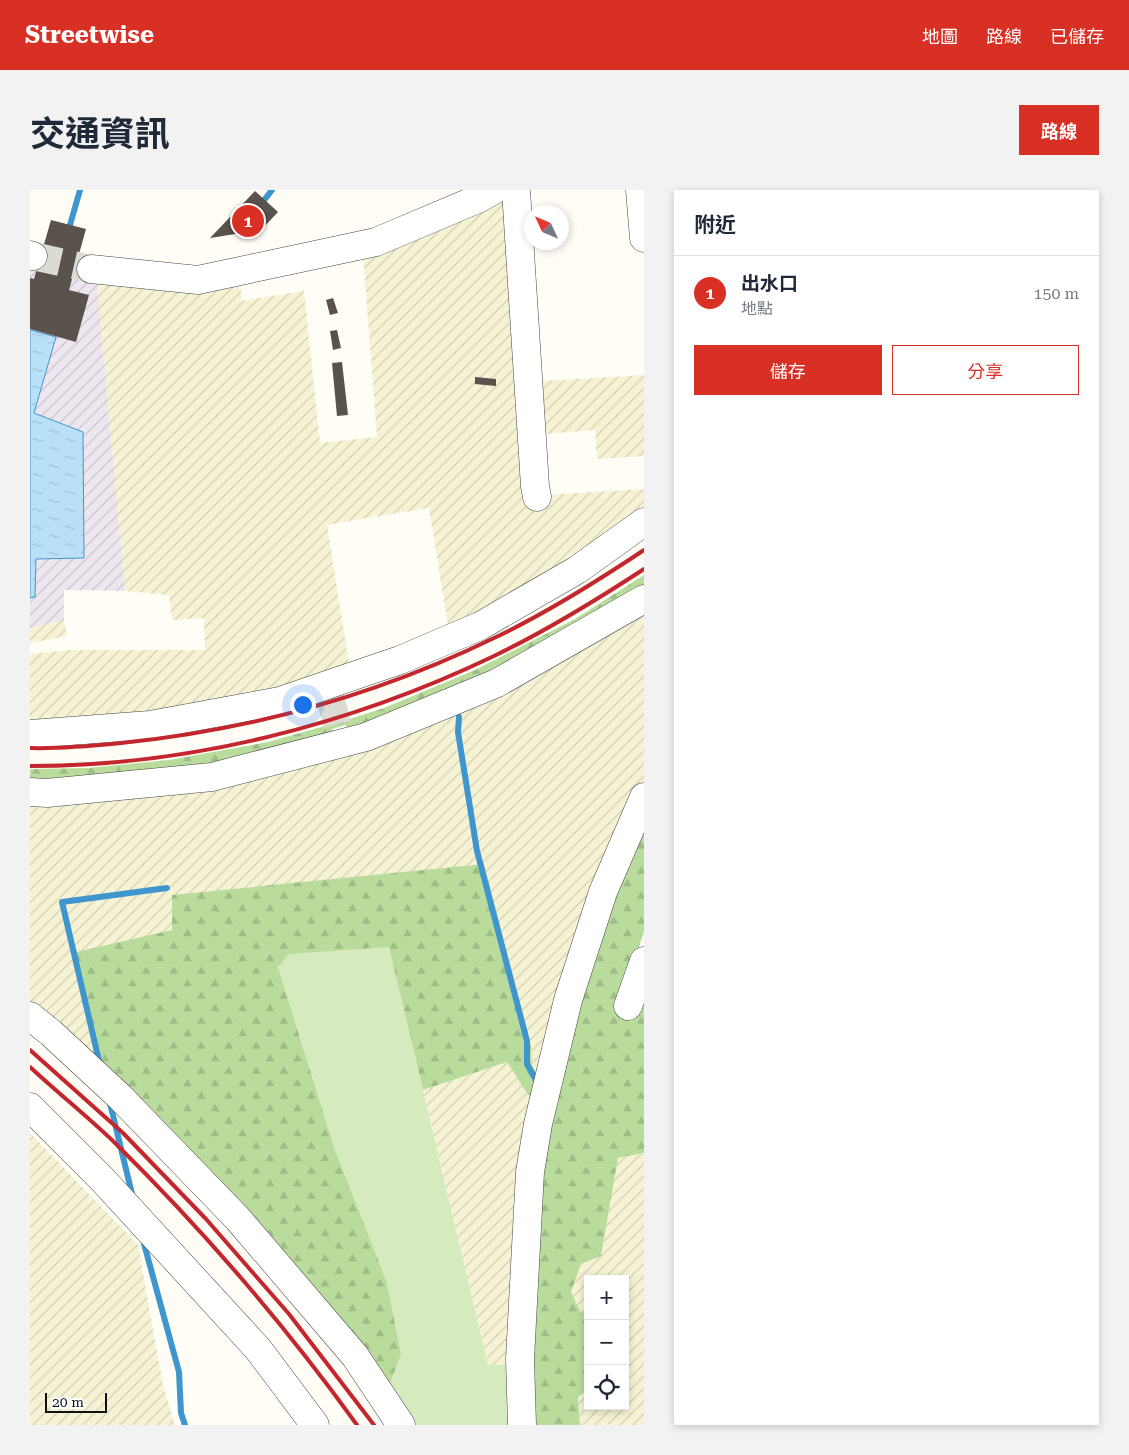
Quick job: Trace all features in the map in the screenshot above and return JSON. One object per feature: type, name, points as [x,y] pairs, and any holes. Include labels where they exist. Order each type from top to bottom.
[{"type":"street","points":[[91,269],[198,280],[376,242],[480,198],[494,190]]},
{"type":"street","points":[[516,190],[537,497]]},
{"type":"street","points":[[640,190],[644,238]]},
{"type":"street","points":[[30,734],[150,726],[328,691],[480,626],[577,570],[644,522]]},
{"type":"street","points":[[30,792],[47,793],[212,777],[340,735],[366,737],[497,684],[644,599]]},
{"type":"street","points":[[522,1425],[520,1359],[530,1172],[538,1124],[571,991],[603,892],[644,797]]},
{"type":"street","points":[[628,1006],[644,961]]},
{"type":"street","points":[[30,1016],[120,1097],[238,1219],[349,1348],[401,1425]]},
{"type":"street","points":[[30,1107],[148,1229],[258,1349],[315,1425]]},
{"type":"shaded area","points":[[509,193],[527,496],[644,489],[644,514],[449,632],[429,508],[327,525],[350,670],[278,695],[30,729],[30,654],[69,650],[205,650],[204,618],[172,620],[169,595],[125,591],[97,282],[240,281],[242,301],[304,291],[320,443],[377,437],[363,255]]},
{"type":"shaded area","points":[[30,266],[97,282],[125,591],[64,590],[64,620],[30,628]]},
{"type":"shaded area","points":[[644,375],[644,456],[597,459],[595,430],[545,434],[542,381]]},
{"type":"shaded area","points":[[644,606],[644,784],[629,813],[542,1083],[532,1065],[531,1047],[172,930],[98,1067],[30,1008],[30,799],[316,758]]},
{"type":"shaded area","points":[[64,620],[67,636],[30,643],[30,628]]},
{"type":"shaded area","points":[[507,1062],[528,1095],[539,1098],[515,1364],[488,1365],[423,1090]]},
{"type":"shaded area","points":[[30,1133],[138,1245],[163,1385],[175,1425],[30,1425]]},
{"type":"shaded area","points":[[644,1153],[644,1425],[580,1425],[578,1396],[584,1392],[584,1410],[629,1410],[629,1275],[584,1275],[584,1313],[580,1311],[571,1292],[581,1264],[601,1256],[618,1158]]},
{"type":"green space","points":[[644,575],[644,589],[486,680],[349,729],[345,725],[332,729],[331,734],[199,771],[30,785],[30,769],[88,768],[169,760],[268,742],[384,708],[475,670],[575,619]]},
{"type":"green space","points":[[644,810],[644,932],[634,961],[633,1010],[644,1006],[644,1153],[618,1158],[601,1256],[581,1264],[571,1292],[580,1311],[584,1313],[584,1393],[578,1397],[580,1425],[525,1425],[542,1124]]},
{"type":"green space","points":[[484,864],[531,1047],[532,1065],[542,1083],[539,1098],[528,1095],[507,1062],[423,1090],[389,947],[289,954],[278,967],[334,1147],[386,1280],[401,1354],[387,1391],[98,1067],[72,953],[172,930],[172,895]]},
{"type":"green space","points":[[389,947],[488,1365],[515,1364],[517,1425],[412,1425],[387,1391],[386,1280],[334,1147],[278,967],[289,954]]},
{"type":"water","points":[[30,330],[56,337],[34,413],[83,432],[84,558],[36,559],[35,597],[30,598]]},
{"type":"building","points":[[255,191],[278,212],[261,230],[210,238]]},
{"type":"building","points":[[51,220],[86,229],[69,290],[89,295],[76,342],[30,329],[30,278],[34,279]]},
{"type":"building","points":[[333,298],[338,313],[330,315],[326,300]]},
{"type":"building","points":[[337,330],[341,348],[333,350],[330,331]]},
{"type":"building","points":[[342,362],[348,415],[337,416],[332,363]]},
{"type":"building","points":[[475,377],[496,379],[496,386],[475,384]]},
{"type":"waterway","points":[[70,225],[80,190]]},
{"type":"waterway","points":[[265,199],[272,190]]},
{"type":"waterway","points":[[459,717],[458,732],[477,851],[527,1041],[527,1064],[538,1084]]},
{"type":"waterway","points":[[100,1065],[62,902],[167,888]]},
{"type":"waterway","points":[[109,1099],[133,1198]]},
{"type":"waterway","points":[[143,1240],[179,1372],[181,1413],[185,1425]]},
{"type":"tunnel","points":[[33,256],[91,269]]},
{"type":"tunnel","points":[[330,697],[338,727]]},
{"type":"railway","points":[[30,748],[64,748],[121,743],[217,729],[265,719],[359,693],[450,658],[514,628],[571,597],[644,550]]},
{"type":"railway","points":[[30,766],[150,759],[268,737],[326,721],[439,681],[494,656],[570,615],[644,569]]},
{"type":"railway","points":[[30,1050],[123,1133],[206,1219],[289,1314],[374,1425]]},
{"type":"railway","points":[[30,1067],[115,1143],[180,1210],[272,1315],[357,1425]]},
{"type":"place","name":"出水口","points":[[248,221]]}]
